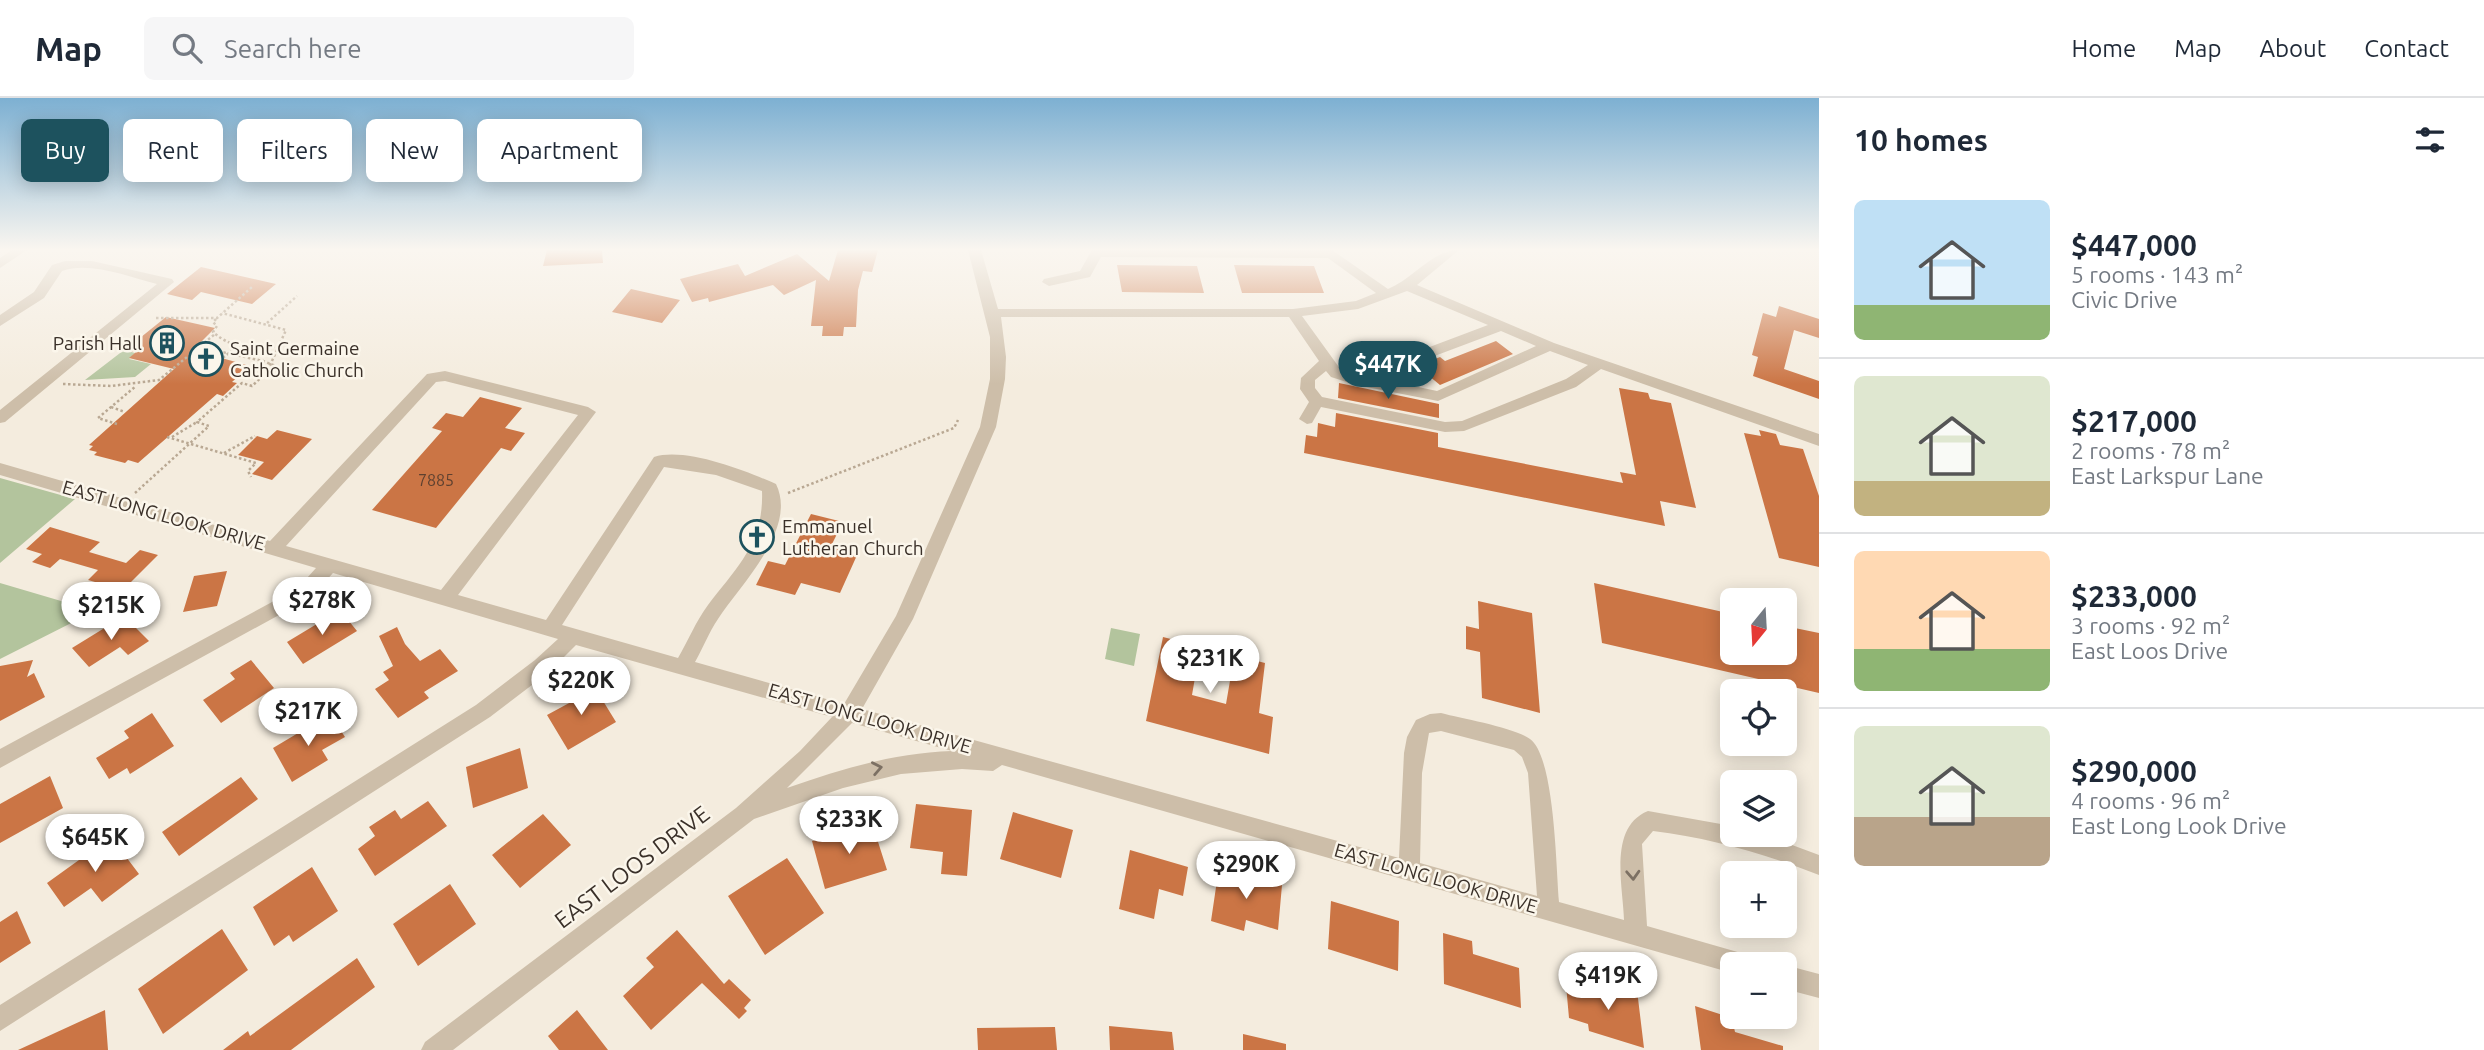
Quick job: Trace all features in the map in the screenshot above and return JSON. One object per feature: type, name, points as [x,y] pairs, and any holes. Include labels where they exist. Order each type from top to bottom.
[{"type":"street","points":[[0,322],[39,294]]},
{"type":"street","points":[[0,418],[152,294]]},
{"type":"street","name":"EAST LOOS DRIVE","points":[[433,1050],[743,815],[807,757],[850,712],[904,619],[988,427],[995,402],[1000,362],[994,313],[988,294]]},
{"type":"street","points":[[994,313],[1293,313],[1359,305],[1385,294]]},
{"type":"street","points":[[1427,294],[1549,346],[1819,440]]},
{"type":"street","points":[[1293,313],[1336,374],[1438,396],[1549,346]]},
{"type":"street","points":[[1356,380],[1500,326]]},
{"type":"street","points":[[1327,362],[1308,378],[1307,389],[1317,401],[1445,427],[1464,426],[1571,383],[1599,364]]},
{"type":"street","points":[[275,547],[432,377],[445,376],[588,412],[446,597]]},
{"type":"street","points":[[1307,419],[1317,401]]},
{"type":"street","points":[[550,629],[660,461],[686,462],[749,478],[770,488],[771,515],[766,533],[745,573],[712,613],[684,666]]},
{"type":"street","name":"EAST LONG LOOK DRIVE","points":[[0,469],[573,636],[1720,958]]},
{"type":"street","points":[[0,759],[304,593],[330,565]]},
{"type":"street","points":[[0,1019],[483,711],[542,666],[573,636]]},
{"type":"street","points":[[1409,871],[1413,778],[1417,737],[1422,727],[1429,722],[1441,722],[1520,743],[1530,751],[1538,773],[1549,910]]},
{"type":"street","points":[[743,815],[851,775],[921,760],[969,759],[1047,768]]},
{"type":"street","points":[[1636,934],[1631,841],[1648,821],[1689,824],[1785,851],[1819,865]]},
{"type":"street","points":[[1797,980],[1819,986]]},
{"type":"path","points":[[234,348],[215,334],[213,331],[218,326],[214,322],[243,294]]},
{"type":"path","points":[[267,323],[297,296]]},
{"type":"path","points":[[222,313],[286,330],[264,375],[252,386],[242,383],[233,388],[197,422],[169,437],[256,463],[248,471],[251,477]]},
{"type":"path","points":[[156,317],[167,320],[217,318]]},
{"type":"path","points":[[47,380],[75,386],[138,384],[159,380],[215,334]]},
{"type":"path","points":[[199,346],[271,363],[283,369]]},
{"type":"path","points":[[219,361],[234,348],[278,346]]},
{"type":"path","points":[[117,424],[98,418],[138,384]]},
{"type":"path","points":[[111,407],[125,412]]},
{"type":"path","points":[[784,501],[790,490],[954,428],[958,420]]},
{"type":"path","points":[[132,493],[140,491],[209,426],[197,422]]},
{"type":"path","points":[[224,453],[255,436]]},
{"type":"green space","points":[[124,350],[135,353],[129,359],[151,364],[135,377],[85,380]]},
{"type":"green space","points":[[0,478],[75,499],[0,563]]},
{"type":"green space","points":[[0,583],[95,611],[0,659]]},
{"type":"green space","points":[[1111,628],[1140,634],[1134,666],[1105,659]]},
{"type":"building","points":[[169,294],[198,294],[192,300]]},
{"type":"building","points":[[211,294],[263,294],[252,304]]},
{"type":"building","points":[[627,294],[655,294],[680,300],[662,323],[612,312]]},
{"type":"building","points":[[688,294],[738,294],[709,302],[708,298],[692,302]]},
{"type":"building","points":[[814,294],[858,294],[856,327],[844,327],[843,336],[822,336],[823,326],[811,326]]},
{"type":"building","points":[[1779,306],[1819,319],[1819,338],[1794,330],[1784,369],[1819,381],[1819,399],[1753,376],[1758,357],[1752,355],[1763,313],[1776,317]]},
{"type":"building","points":[[166,317],[215,328],[193,350],[250,366],[232,382],[237,383],[223,396],[217,394],[138,463],[128,460],[125,463],[94,455],[97,452],[89,450],[93,446],[89,445],[174,369],[129,358],[136,352],[125,350]]},
{"type":"building","points":[[1496,341],[1513,354],[1440,385],[1417,366],[1440,357],[1445,361]]},
{"type":"building","points":[[1339,383],[1439,404],[1439,418],[1338,398]]},
{"type":"building","points":[[1619,388],[1648,393],[1650,399],[1671,403],[1696,508],[1660,501],[1665,526],[1304,453],[1306,435],[1317,437],[1318,423],[1335,427],[1336,413],[1438,433],[1438,447],[1623,483],[1620,472],[1636,475]]},
{"type":"building","points":[[480,397],[522,408],[505,428],[525,433],[511,451],[501,448],[436,528],[372,510],[442,431],[432,428],[446,413],[463,417]]},
{"type":"building","points":[[277,430],[312,439],[272,480],[252,474],[264,462],[238,455],[257,436],[267,439]]},
{"type":"building","points":[[1759,430],[1776,434],[1780,445],[1803,449],[1819,496],[1819,567],[1779,558],[1744,433],[1761,436]]},
{"type":"building","points":[[811,514],[843,522],[831,546],[858,553],[840,593],[801,583],[795,595],[756,585],[768,561],[785,565]]},
{"type":"building","points":[[50,527],[100,542],[89,552],[126,563],[140,550],[158,555],[123,590],[88,580],[98,570],[60,559],[50,568],[32,562],[42,554],[26,549]]},
{"type":"building","points":[[227,571],[217,606],[183,612],[194,576]]},
{"type":"building","points":[[1594,583],[1720,611],[1720,665],[1797,665],[1797,628],[1819,633],[1819,693],[1797,688],[1797,679],[1758,679],[1602,643]]},
{"type":"building","points":[[1478,601],[1532,613],[1540,713],[1482,698],[1480,652],[1466,649],[1466,626],[1479,629]]},
{"type":"building","points":[[340,610],[357,631],[303,664],[287,642]]},
{"type":"building","points":[[124,616],[149,641],[128,655],[120,647],[89,667],[72,648]]},
{"type":"building","points":[[397,627],[405,644],[420,661],[440,649],[458,671],[424,692],[429,698],[398,718],[375,689],[389,680],[383,672],[393,666],[379,636]]},
{"type":"building","points":[[1163,637],[1265,663],[1259,713],[1273,717],[1269,754],[1146,721]],"holes":[[[1197,666],[1231,675],[1226,704],[1192,695]]]},
{"type":"building","points":[[33,660],[27,677],[34,673],[45,697],[0,721],[0,666]]},
{"type":"building","points":[[251,660],[274,688],[221,723],[203,700],[235,679],[230,673]]},
{"type":"building","points":[[592,683],[616,722],[568,750],[547,715],[571,702],[567,696]]},
{"type":"building","points":[[152,713],[174,746],[130,774],[127,768],[109,779],[96,758],[129,738],[124,731]]},
{"type":"building","points":[[330,714],[345,737],[322,750],[328,760],[292,782],[273,748]]},
{"type":"building","points":[[520,748],[528,788],[473,808],[466,767]]},
{"type":"building","points":[[50,776],[63,808],[0,843],[0,804]]},
{"type":"building","points":[[241,777],[258,799],[179,856],[162,832]]},
{"type":"building","points":[[428,801],[447,826],[375,876],[358,849],[375,836],[369,827],[395,810],[401,819]]},
{"type":"building","points":[[916,804],[972,810],[967,876],[941,874],[943,852],[910,848]]},
{"type":"building","points":[[1013,812],[1073,830],[1061,878],[1000,859]]},
{"type":"building","points":[[543,814],[571,845],[520,888],[492,855]]},
{"type":"building","points":[[872,823],[887,870],[825,889],[812,841]]},
{"type":"building","points":[[111,837],[139,874],[102,902],[91,888],[64,907],[47,883]]},
{"type":"building","points":[[1130,850],[1188,867],[1183,896],[1159,889],[1154,919],[1119,909]]},
{"type":"building","points":[[787,858],[824,913],[765,955],[728,896]]},
{"type":"building","points":[[312,867],[338,911],[293,942],[289,935],[274,946],[253,907]]},
{"type":"building","points":[[1219,867],[1282,885],[1278,930],[1246,920],[1244,931],[1211,921]]},
{"type":"building","points":[[450,884],[476,924],[418,966],[393,924]]},
{"type":"building","points":[[1331,901],[1399,921],[1398,971],[1328,949]]},
{"type":"building","points":[[17,911],[31,943],[0,963],[0,922]]},
{"type":"building","points":[[222,929],[248,970],[163,1034],[138,989]]},
{"type":"building","points":[[677,930],[724,984],[729,979],[751,1000],[744,1008],[747,1011],[739,1019],[702,983],[651,1030],[623,996],[654,967],[646,958]]},
{"type":"building","points":[[1443,933],[1472,941],[1473,954],[1519,968],[1521,1008],[1444,984]]},
{"type":"building","points":[[357,958],[375,987],[291,1050],[223,1050],[248,1031],[250,1036]]},
{"type":"building","points":[[1601,979],[1637,990],[1644,1048],[1589,1031],[1588,1024],[1569,1018],[1566,985],[1603,996]]},
{"type":"building","points":[[1695,1006],[1720,1014],[1720,1029],[1734,1029],[1735,1032],[1783,1046],[1783,1050],[1701,1050]]},
{"type":"building","points":[[105,1010],[108,1050],[18,1050]]},
{"type":"building","points":[[577,1010],[608,1050],[559,1050],[548,1036]]},
{"type":"building","points":[[1109,1026],[1172,1032],[1174,1050],[1110,1050]]},
{"type":"building","points":[[1055,1027],[1057,1050],[978,1050],[977,1028]]},
{"type":"building","points":[[1243,1034],[1286,1044],[1286,1050],[1243,1050]]},
{"type":"place","name":"Parish Hall","points":[[167,343]]},
{"type":"place","name":"Saint Germaine Catholic Church","points":[[206,359]]},
{"type":"place","name":"Emmanuel Lutheran Church","points":[[757,537]]}]
